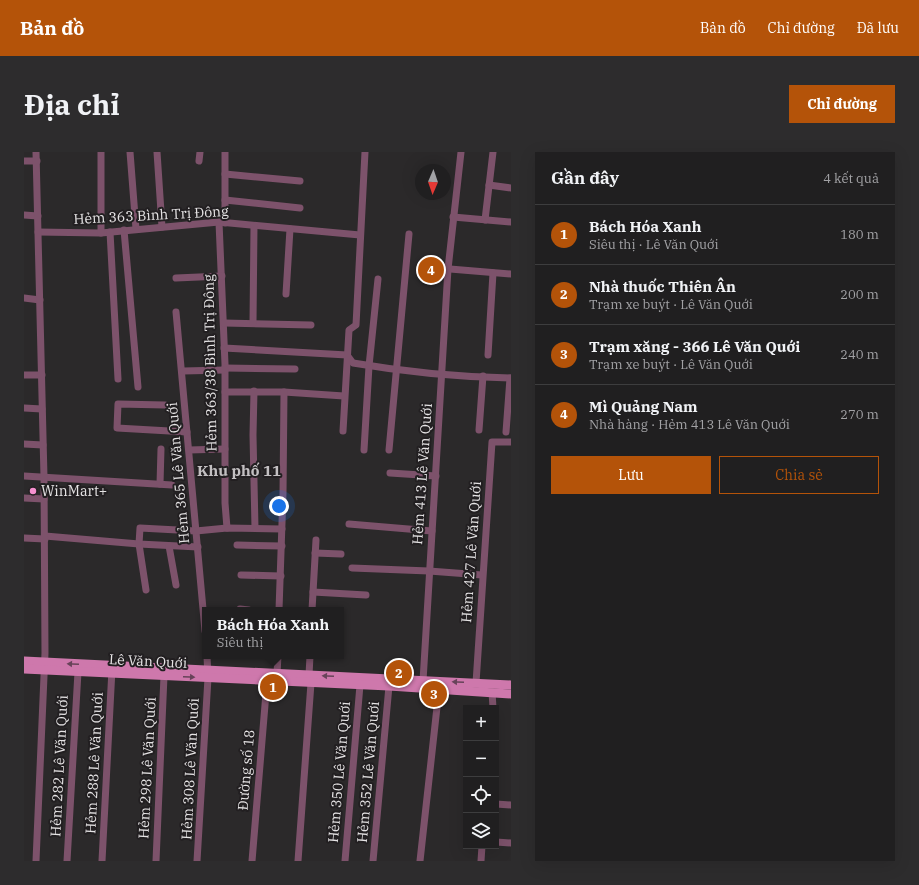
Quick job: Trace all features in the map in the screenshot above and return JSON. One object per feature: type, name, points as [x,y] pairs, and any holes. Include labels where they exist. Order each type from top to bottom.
[{"type":"main road","name":"Lê Văn Quới","points":[[24,661],[78,672],[112,670],[164,676],[277,673],[310,679]]},
{"type":"main road","name":"Lê Văn Quới","points":[[24,669],[45,666],[208,674],[267,681],[310,679],[476,683],[511,694]]},
{"type":"main road","name":"Lê Văn Quới","points":[[360,681],[389,686],[439,689],[492,688],[511,686]]},
{"type":"street","points":[[36,152],[45,538],[45,666],[36,861]]},
{"type":"street","points":[[101,233],[102,152]]},
{"type":"street","points":[[130,152],[136,229]]},
{"type":"street","points":[[157,152],[162,227]]},
{"type":"street","points":[[199,161],[200,152]]},
{"type":"street","name":"Hẻm 363/38 Bình Trị Đông","points":[[225,152],[225,200],[222,223],[222,276],[225,369],[225,503],[228,528]]},
{"type":"street","points":[[342,431],[349,330],[356,325],[365,152]]},
{"type":"street","name":"Hẻm 413 Lê Văn Quới","points":[[422,681],[448,270],[461,152]]},
{"type":"street","points":[[486,220],[493,152]]},
{"type":"street","points":[[24,161],[37,161]]},
{"type":"street","points":[[225,174],[300,181]]},
{"type":"street","points":[[490,185],[511,188]]},
{"type":"street","points":[[225,200],[300,208]]},
{"type":"street","points":[[24,214],[38,216]]},
{"type":"street","points":[[453,217],[511,222]]},
{"type":"street","name":"Hẻm 363 Bình Trị Đông","points":[[38,232],[101,233],[222,223],[360,235]]},
{"type":"street","points":[[253,323],[254,226]]},
{"type":"street","points":[[286,294],[290,229]]},
{"type":"street","points":[[124,230],[138,386]]},
{"type":"street","points":[[110,232],[118,378]]},
{"type":"street","points":[[389,450],[409,234]]},
{"type":"street","points":[[426,267],[511,274]]},
{"type":"street","points":[[488,355],[493,273]]},
{"type":"street","points":[[176,278],[222,276]]},
{"type":"street","points":[[364,450],[369,366],[378,278]]},
{"type":"street","points":[[24,298],[40,300]]},
{"type":"street","name":"Hẻm 365 Lê Văn Quới","points":[[176,312],[183,370],[187,432],[203,607]]},
{"type":"street","points":[[224,323],[311,325]]},
{"type":"street","points":[[224,348],[347,354]]},
{"type":"street","points":[[347,354],[353,364],[397,370],[510,378],[506,432]]},
{"type":"street","points":[[183,370],[295,369]]},
{"type":"street","points":[[24,375],[42,375]]},
{"type":"street","points":[[479,430],[483,376]]},
{"type":"street","points":[[225,392],[284,392],[344,396]]},
{"type":"street","points":[[254,392],[253,434],[255,528]]},
{"type":"street","points":[[279,607],[282,546],[284,392]]},
{"type":"street","points":[[165,405],[118,404],[117,428],[187,432]]},
{"type":"street","points":[[24,408],[42,409]]},
{"type":"street","name":"Hẻm 427 Lê Văn Quới","points":[[476,683],[492,442],[511,442]]},
{"type":"street","points":[[24,444],[43,445]]},
{"type":"street","points":[[160,484],[161,448]]},
{"type":"street","points":[[189,450],[225,449]]},
{"type":"street","points":[[390,473],[436,476]]},
{"type":"street","points":[[24,476],[172,485]]},
{"type":"street","points":[[24,498],[44,499]]},
{"type":"street","points":[[348,524],[432,531]]},
{"type":"street","points":[[146,590],[139,544],[140,528],[196,531],[228,528],[282,529]]},
{"type":"street","points":[[24,538],[198,547]]},
{"type":"street","points":[[312,607],[316,540]]},
{"type":"street","points":[[237,545],[282,546]]},
{"type":"street","points":[[169,546],[176,585]]},
{"type":"street","points":[[315,553],[340,554]]},
{"type":"street","points":[[352,568],[482,575]]},
{"type":"street","points":[[241,575],[281,576]]},
{"type":"street","points":[[314,592],[366,595]]},
{"type":"street","points":[[207,659],[208,674]]},
{"type":"street","points":[[277,673],[278,659]]},
{"type":"street","points":[[298,861],[310,659]]},
{"type":"street","name":"Hẻm 288 Lê Văn Quới","points":[[102,861],[112,670]]},
{"type":"street","name":"Hẻm 282 Lê Văn Quới","points":[[67,861],[78,672]]},
{"type":"street","name":"Hẻm 308 Lê Văn Quới","points":[[197,861],[208,674]]},
{"type":"street","name":"Hẻm 298 Lê Văn Quới","points":[[156,861],[164,676]]},
{"type":"street","name":"Đường số 18","points":[[252,861],[267,681]]},
{"type":"street","name":"Hẻm 350 Lê Văn Quới","points":[[345,861],[360,681]]},
{"type":"street","name":"Hẻm 352 Lê Văn Quới","points":[[374,861],[389,686]]},
{"type":"street","points":[[492,688],[493,705]]},
{"type":"street","points":[[420,861],[439,689]]},
{"type":"street","points":[[499,804],[511,805]]},
{"type":"street","points":[[499,842],[511,843]]},
{"type":"street","points":[[481,861],[482,849]]},
{"type":"place","name":"Mì Quảng Nam","points":[[431,270]]},
{"type":"place","name":"WinMart+","points":[[33,491]]},
{"type":"place","name":"Nhà thuốc Thiên Ân","points":[[399,673]]},
{"type":"place","name":"Bách Hóa Xanh","points":[[273,687]]},
{"type":"place","name":"Trạm xăng - 366 Lê Văn Quới","points":[[434,694]]},
{"type":"district","name":"Khu phố 11","points":[[239,470]]}]
